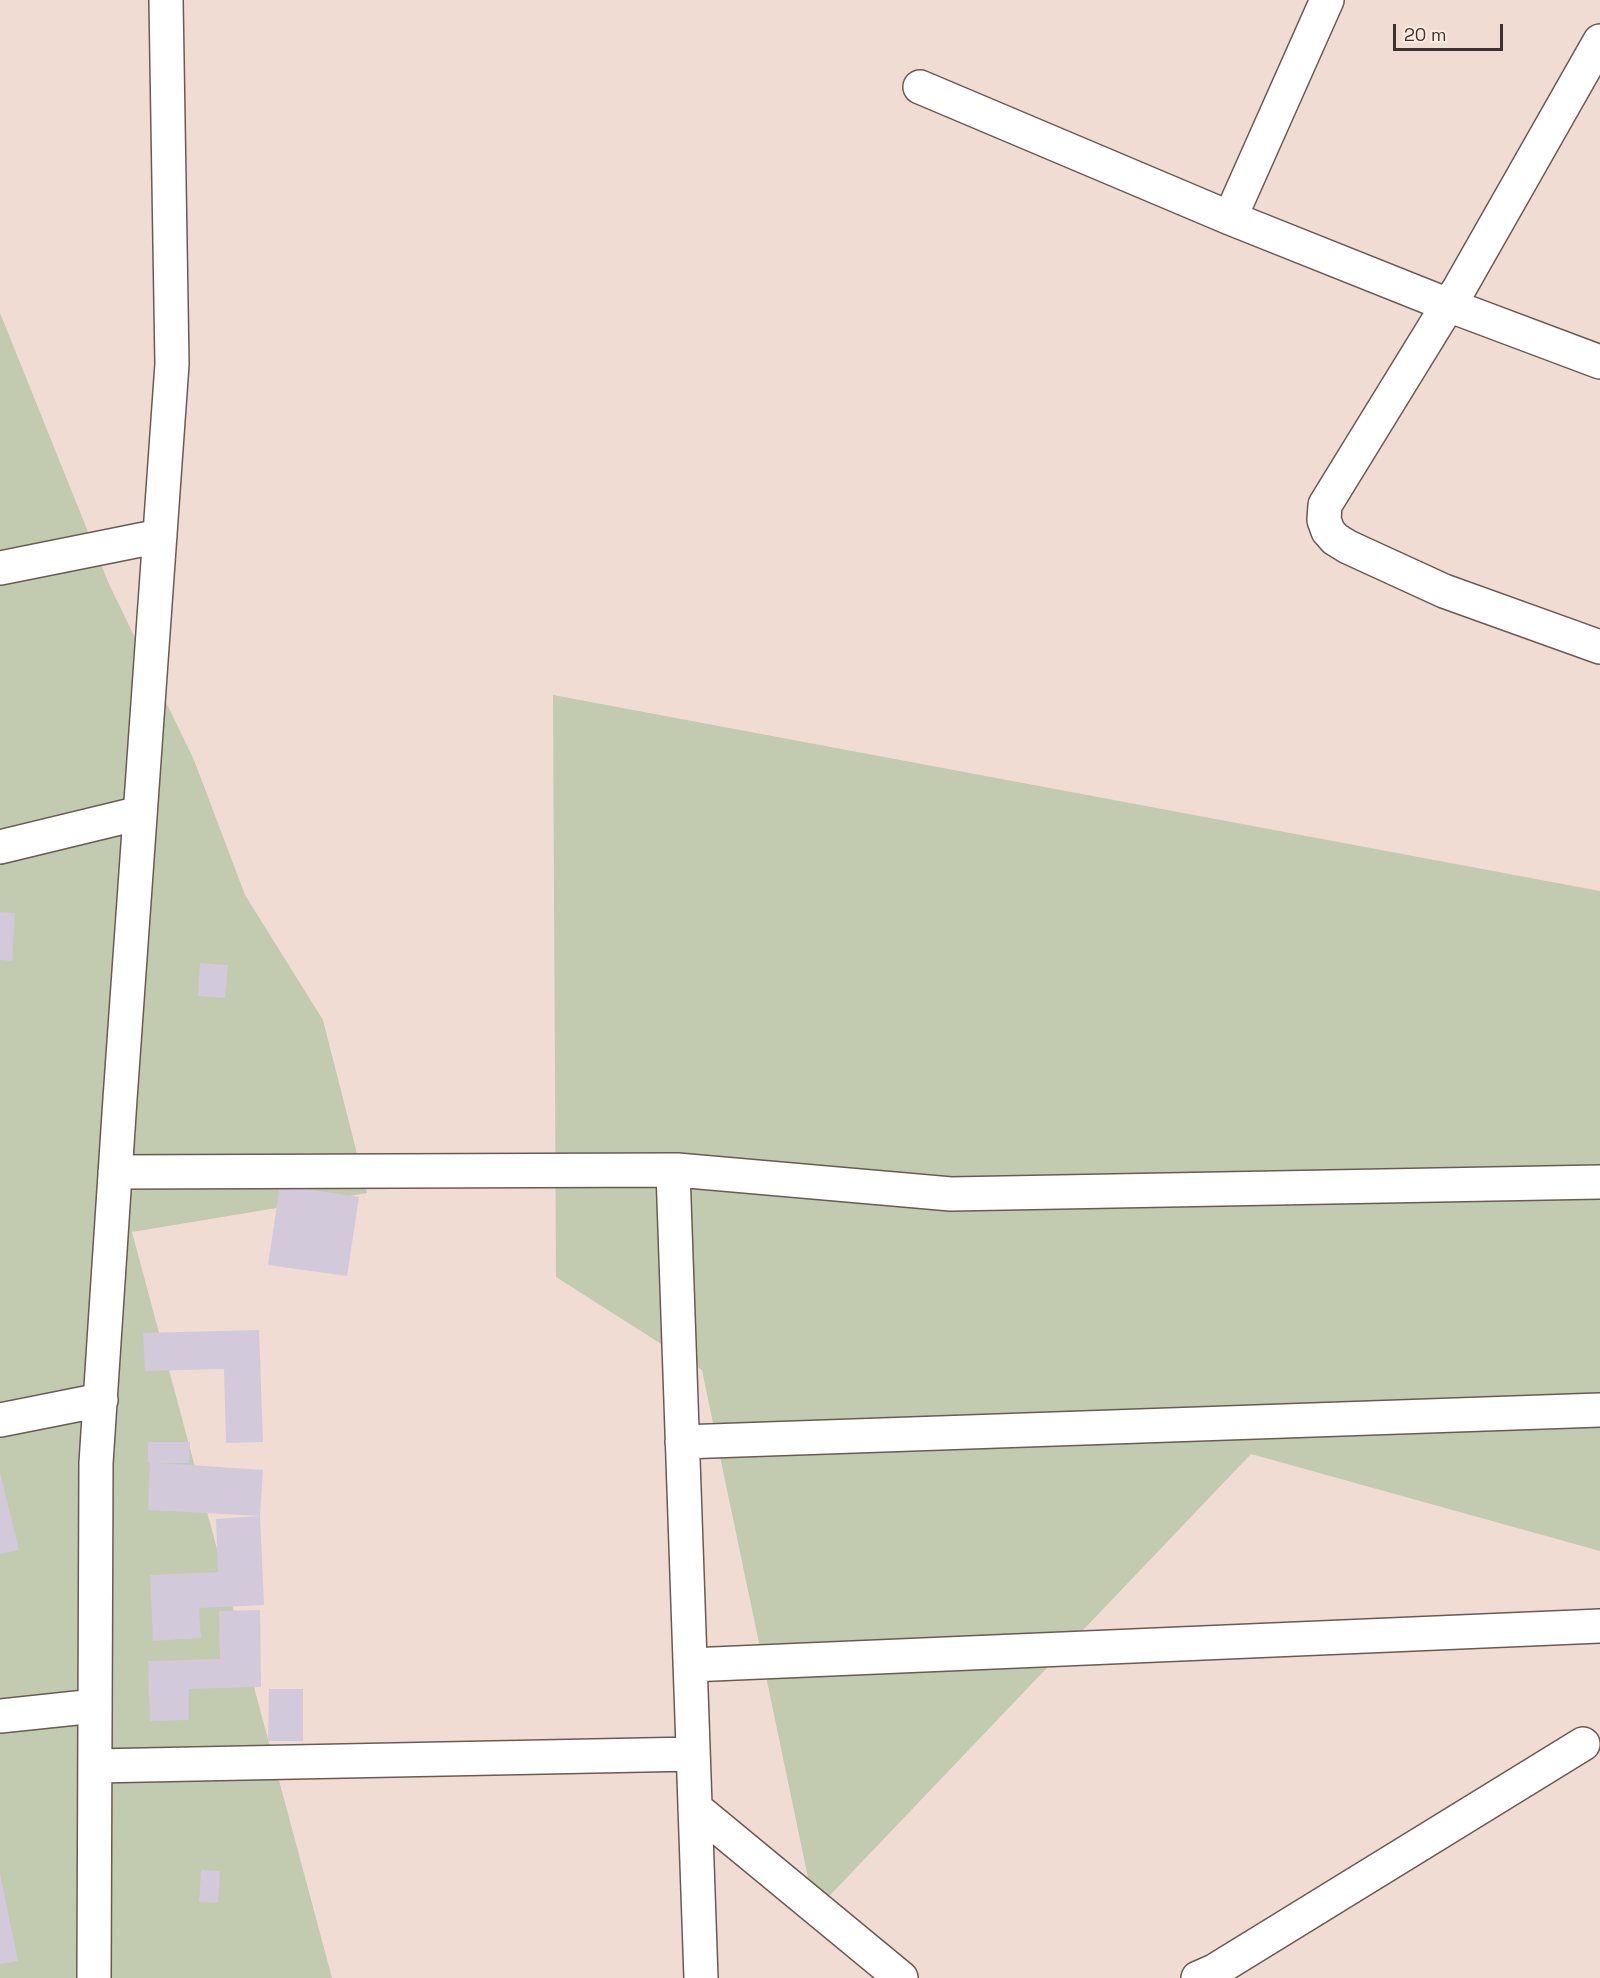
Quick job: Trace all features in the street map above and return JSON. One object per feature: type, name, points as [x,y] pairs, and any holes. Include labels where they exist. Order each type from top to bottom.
[{"type":"street","points":[[94,1978],[96,1463],[172,364],[166,0]]},
{"type":"street","points":[[1230,218],[1328,0]]},
{"type":"street","points":[[1595,60],[1459,289],[1325,505],[1324,520],[1328,531],[1348,547],[1444,591],[1600,648]]},
{"type":"street","points":[[920,87],[1230,218],[1600,362]]},
{"type":"street","points":[[0,568],[160,536]]},
{"type":"street","points":[[0,848],[140,813]]},
{"type":"street","points":[[115,1172],[673,1171],[793,1179],[951,1194],[1600,1182]]},
{"type":"street","points":[[673,1171],[701,1978]]},
{"type":"street","points":[[0,1420],[101,1400]]},
{"type":"street","points":[[682,1442],[1600,1410]]},
{"type":"street","points":[[690,1665],[1600,1626]]},
{"type":"street","points":[[0,1716],[95,1706]]},
{"type":"street","points":[[1198,1978],[1214,1971],[1583,1744]]},
{"type":"street","points":[[95,1766],[693,1754]]},
{"type":"street","points":[[695,1808],[901,1978]]},
{"type":"green space","points":[[0,313],[109,584],[194,760],[245,895],[323,1020],[367,1193],[132,1232],[332,1978],[0,1978]]},
{"type":"green space","points":[[553,695],[1600,891],[1600,1551],[1251,1454],[815,1911],[702,1370],[556,1277]]},
{"type":"building","points":[[0,912],[15,913],[12,961],[0,960]]},
{"type":"building","points":[[200,963],[228,965],[225,998],[198,996]]},
{"type":"building","points":[[280,1185],[359,1197],[347,1276],[268,1265]]},
{"type":"building","points":[[259,1330],[263,1442],[226,1443],[224,1369],[145,1371],[143,1333]]},
{"type":"building","points":[[148,1442],[190,1442],[189,1463],[160,1463],[263,1470],[260,1516],[148,1510],[150,1463],[148,1463]]},
{"type":"building","points":[[0,1473],[19,1550],[0,1554]]},
{"type":"building","points":[[260,1516],[264,1605],[199,1608],[201,1638],[153,1641],[150,1575],[218,1572],[216,1519]]},
{"type":"building","points":[[260,1610],[261,1687],[189,1689],[189,1720],[150,1721],[148,1661],[220,1659],[219,1611]]},
{"type":"building","points":[[269,1689],[303,1689],[303,1741],[268,1741]]},
{"type":"building","points":[[201,1870],[220,1871],[218,1903],[199,1902]]},
{"type":"building","points":[[0,1873],[18,1961],[0,1964]]}]
